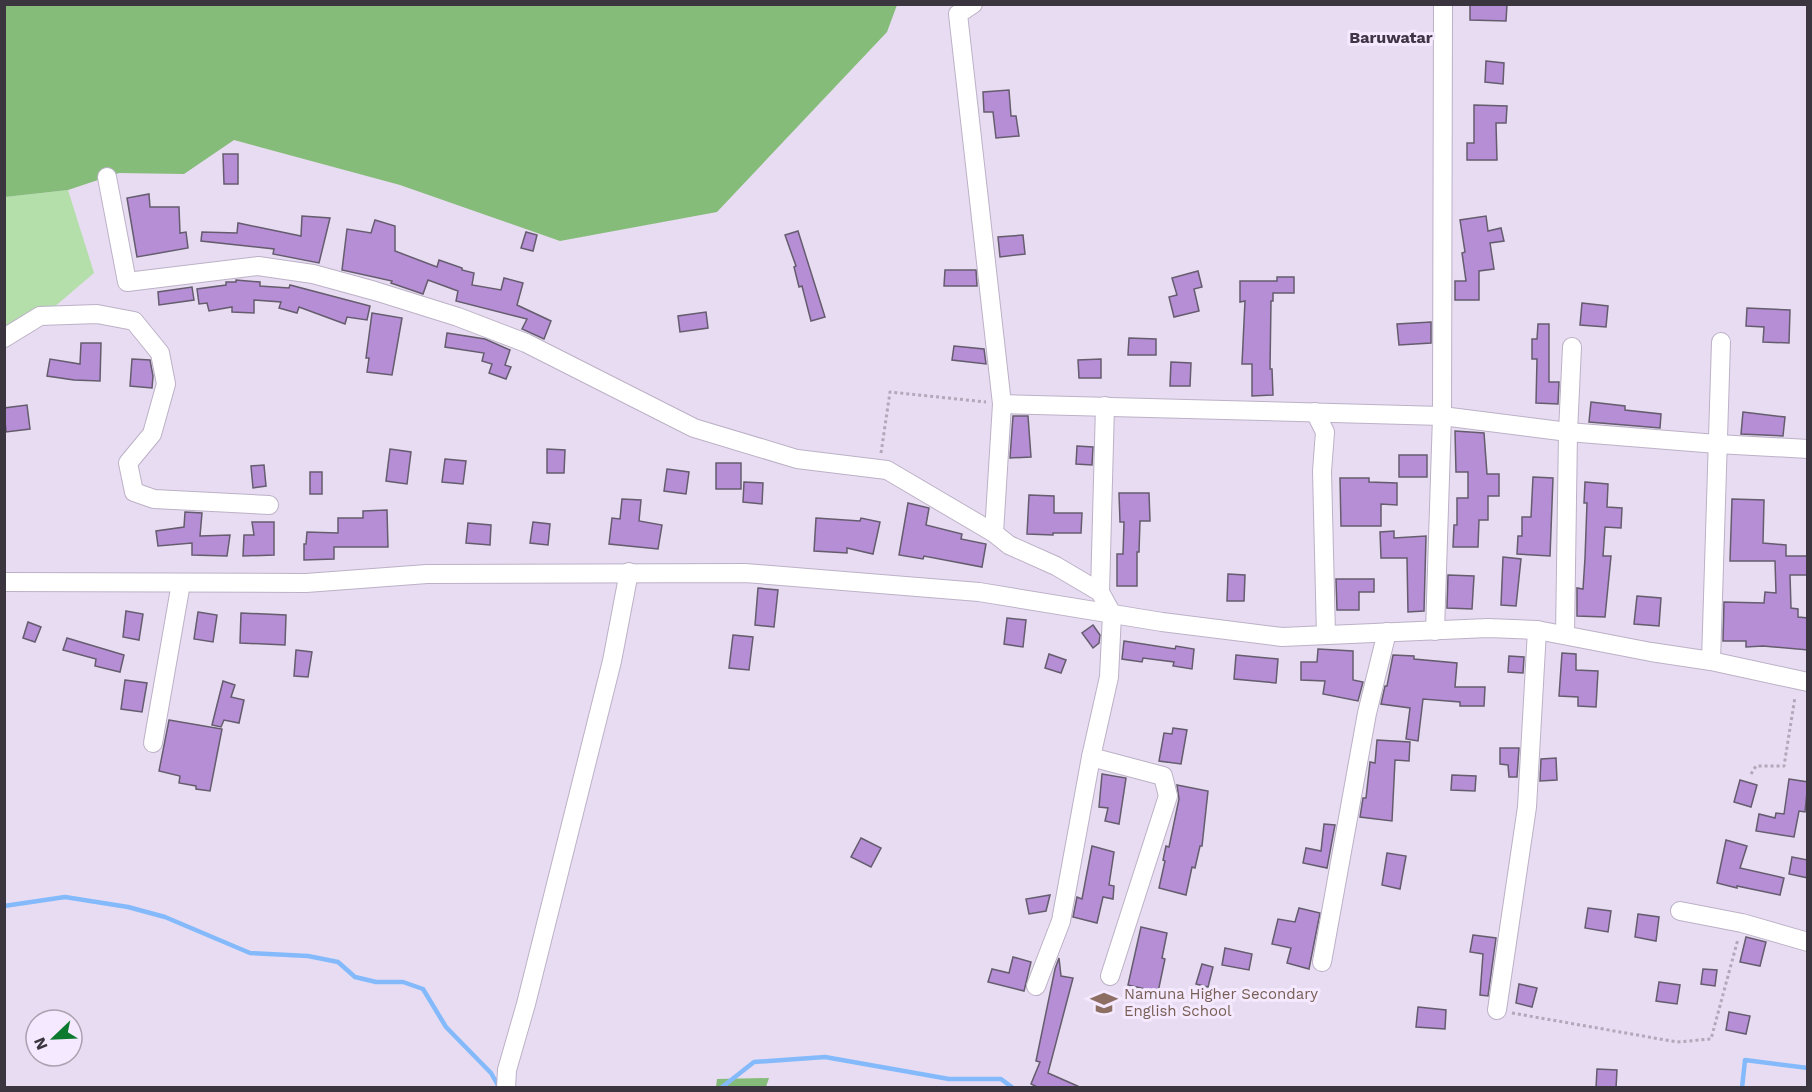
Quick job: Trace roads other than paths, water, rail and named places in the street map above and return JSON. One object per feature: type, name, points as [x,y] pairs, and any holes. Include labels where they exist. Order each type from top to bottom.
[{"type":"street","points":[[974,4],[958,14],[1002,404],[993,533]]},
{"type":"street","points":[[1435,631],[1442,416],[1443,4]]},
{"type":"street","points":[[107,177],[128,282],[258,267],[313,274],[458,317],[526,343],[694,428],[797,459],[887,470],[993,533],[1009,545],[1056,566],[1100,592]]},
{"type":"street","points":[[4,338],[40,316],[97,314],[134,321],[160,353],[166,384],[152,434],[128,463],[134,492],[154,499],[269,505]]},
{"type":"street","points":[[1711,661],[1720,342]]},
{"type":"street","points":[[1565,635],[1568,432],[1572,348]]},
{"type":"street","points":[[1002,404],[1442,416],[1568,432],[1717,444],[1808,448]]},
{"type":"street","points":[[1035,986],[1061,921],[1091,757],[1109,677],[1112,614],[1100,592],[1105,406]]},
{"type":"street","points":[[1315,412],[1324,432],[1322,471],[1326,635]]},
{"type":"street","points":[[507,1085],[507,1070],[529,993],[612,661],[629,572]]},
{"type":"street","points":[[4,582],[306,583],[427,574],[745,573],[979,592],[1282,638],[1488,628],[1537,630],[1711,661],[1802,681]]},
{"type":"street","points":[[153,743],[181,583]]},
{"type":"street","points":[[1497,1010],[1527,807],[1537,630]]},
{"type":"street","points":[[1322,962],[1366,713],[1387,632]]},
{"type":"street","points":[[1091,757],[1163,776],[1168,796],[1110,976]]},
{"type":"street","points":[[1680,911],[1742,923],[1808,942]]},
{"type":"waterway","points":[[4,906],[65,897],[128,907],[165,917],[250,953],[308,956],[338,962],[355,977],[376,982],[403,982],[423,989],[446,1027],[491,1073],[499,1087]]},
{"type":"waterway","points":[[721,1088],[754,1062],[825,1057],[949,1079],[1001,1079],[1013,1088]]},
{"type":"waterway","points":[[1742,1088],[1745,1060],[1808,1068]]},
{"type":"place","name":"Namuna Higher Secondary English School","points":[[1104,1003]]},
{"type":"district","name":"Baruwatar","points":[[1391,37]]}]
